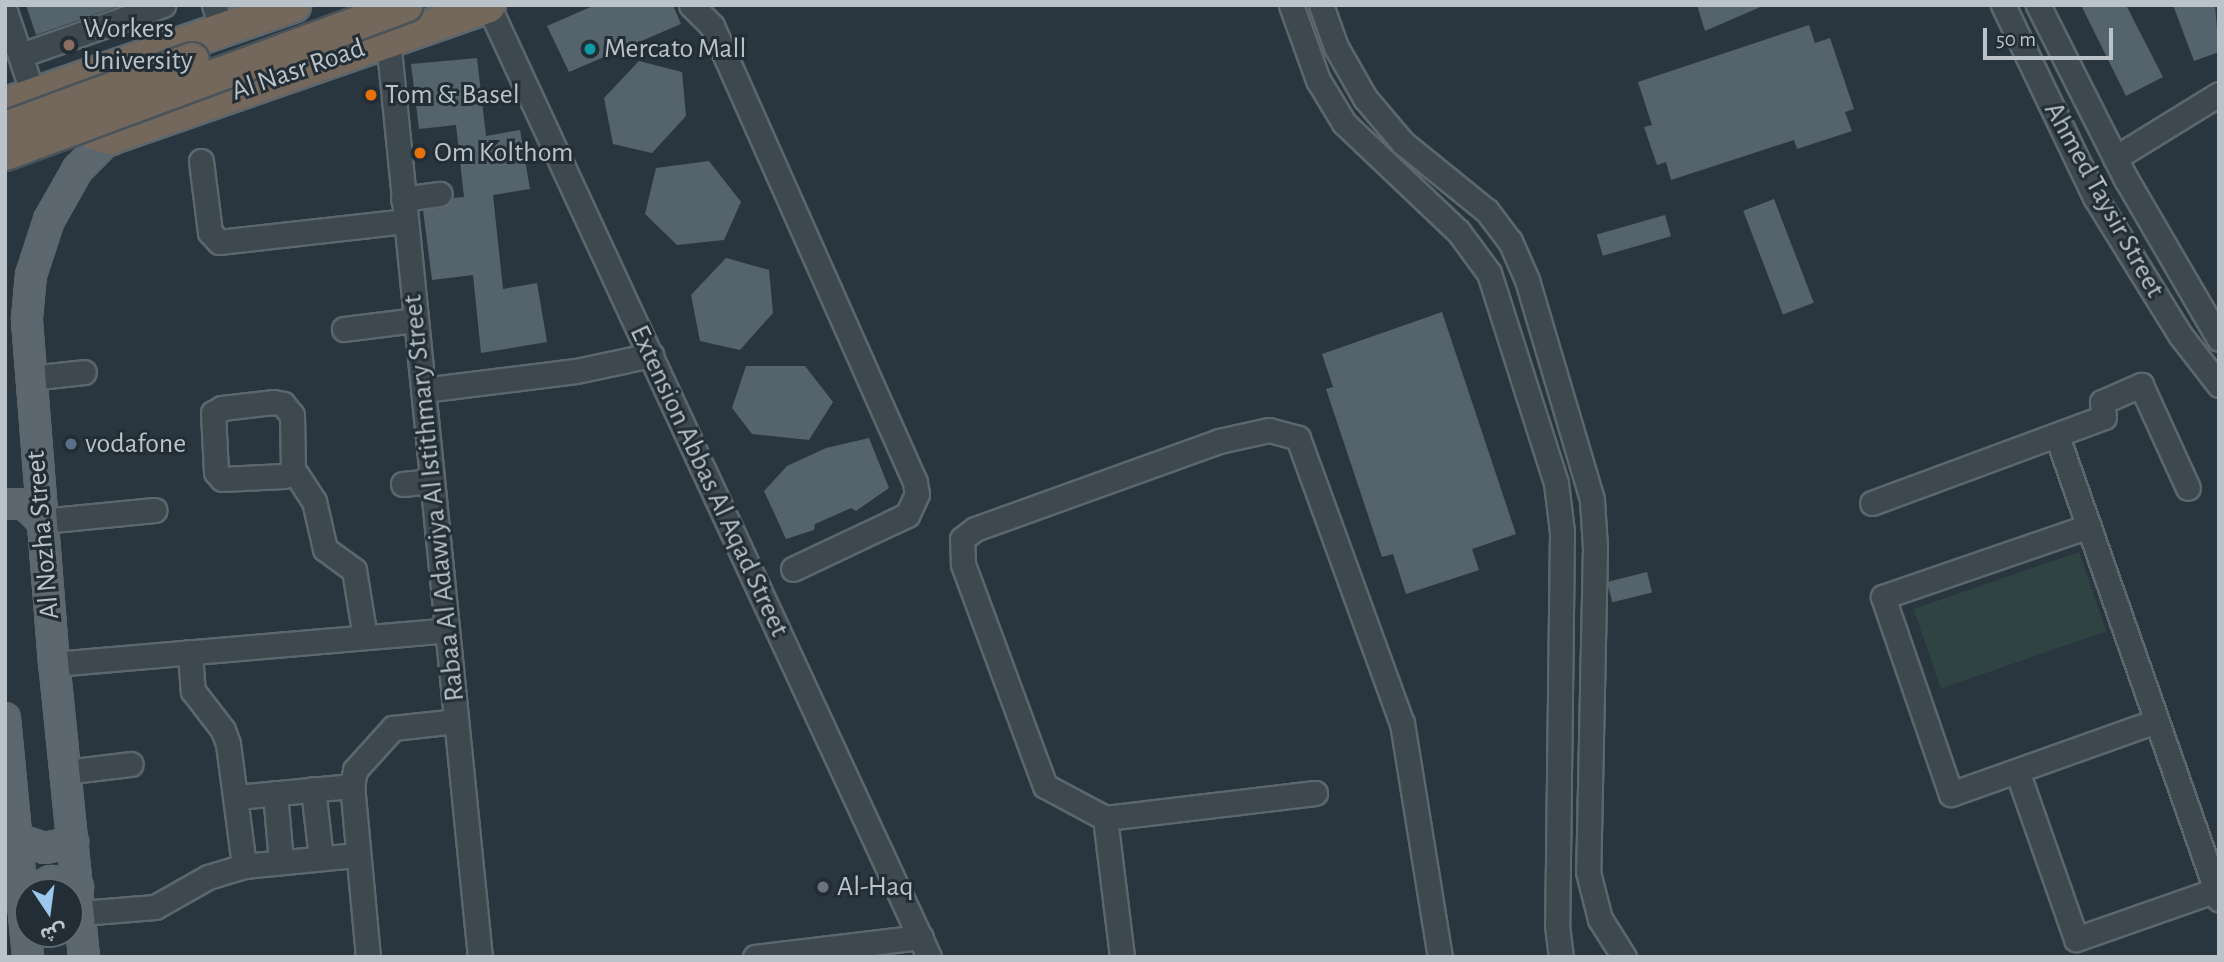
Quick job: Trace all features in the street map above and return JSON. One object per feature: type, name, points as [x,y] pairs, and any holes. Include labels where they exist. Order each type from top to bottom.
[{"type":"highway","points":[[19,99],[89,75],[218,17],[293,5]]},
{"type":"highway","points":[[5,128],[339,5]]},
{"type":"highway","points":[[304,66],[387,5]]},
{"type":"highway","points":[[5,153],[405,5]]},
{"type":"highway","name":"Al Nasr Road","points":[[110,137],[304,66],[488,5]]},
{"type":"highway","points":[[5,135],[31,109],[89,75]]},
{"type":"highway","points":[[89,75],[76,102],[80,119],[92,132],[110,137]]},
{"type":"main road","name":"Al Nozha Street","points":[[77,878],[54,664],[30,378],[27,304],[38,247],[70,180],[110,137]]},
{"type":"main road","points":[[5,504],[25,504],[42,521]]},
{"type":"main road","points":[[5,719],[23,878]]},
{"type":"main road","points":[[17,839],[45,848],[73,842]]},
{"type":"street","points":[[21,55],[163,5]]},
{"type":"street","name":"Extension Abbas Al Aqad Street","points":[[488,5],[925,947]]},
{"type":"street","points":[[691,5],[713,15],[915,482],[917,494],[907,515],[793,569]]},
{"type":"street","points":[[1290,5],[1318,80],[1344,123],[1464,238],[1489,274],[1556,483],[1562,532],[1557,925],[1561,957]]},
{"type":"street","points":[[1321,5],[1336,47],[1365,98],[1403,143],[1487,211],[1510,241],[1527,280],[1592,500],[1595,548],[1588,872],[1600,919],[1624,957]]},
{"type":"street","name":"Ahmed Taysir Street","points":[[2038,5],[2126,179],[2219,339]]},
{"type":"street","name":"Ahmed Taysir Street","points":[[2009,7],[2095,197],[2181,335],[2219,385]]},
{"type":"street","points":[[5,11],[21,55],[19,99]]},
{"type":"street","name":"Rabaa Al Adawiya Al Istithmary Street","points":[[388,40],[480,957]]},
{"type":"street","points":[[2115,158],[2219,94]]},
{"type":"street","points":[[201,161],[210,232],[219,242],[404,210],[440,194]]},
{"type":"street","points":[[2095,197],[2126,179]]},
{"type":"street","points":[[344,329],[415,320]]},
{"type":"street","points":[[423,390],[576,371],[650,355]]},
{"type":"street","points":[[30,378],[84,372]]},
{"type":"street","points":[[1872,503],[2104,417],[2102,402],[2141,385],[2188,488]]},
{"type":"street","points":[[1315,793],[1105,818],[1045,786],[963,564],[962,539],[975,529],[1219,442],[1269,430],[1298,438],[1402,723],[1440,957]]},
{"type":"street","points":[[2017,771],[2076,939],[2218,892],[2057,436]]},
{"type":"street","points":[[293,469],[314,501],[325,550],[354,570],[365,637]]},
{"type":"street","points":[[403,484],[432,481]]},
{"type":"street","points":[[42,521],[154,510]]},
{"type":"street","points":[[2088,526],[1883,597],[1951,794],[2156,721]]},
{"type":"street","points":[[54,664],[447,630]]},
{"type":"street","points":[[190,652],[193,691],[223,730],[237,797],[244,866]]},
{"type":"street","points":[[368,957],[352,786],[361,762],[393,728],[456,721]]},
{"type":"street","points":[[65,772],[131,764]]},
{"type":"street","points":[[237,797],[352,786]]},
{"type":"street","points":[[313,789],[321,858]]},
{"type":"street","points":[[275,793],[281,862]]},
{"type":"street","points":[[1105,818],[1122,957]]},
{"type":"street","points":[[84,900],[155,907],[208,877],[244,866],[357,855]]},
{"type":"street","points":[[755,957],[925,947]]},
{"type":"green space","points":[[2079,552],[2106,631],[1941,688],[1914,609]]},
{"type":"building","points":[[26,5],[119,5],[119,6],[36,35]]},
{"type":"building","name":"Mercato Mall","points":[[595,5],[673,5],[681,24],[569,72],[547,26]]},
{"type":"building","points":[[1697,5],[1765,5],[1705,31]]},
{"type":"building","points":[[2081,5],[2126,5],[2163,77],[2126,96]]},
{"type":"building","points":[[2173,5],[2215,5],[2219,52],[2194,61]]},
{"type":"building","points":[[1809,25],[1815,43],[1830,38],[1854,109],[1845,112],[1852,131],[1797,149],[1794,140],[1671,180],[1666,162],[1657,165],[1644,127],[1652,125],[1638,82]]},
{"type":"building","points":[[477,58],[486,136],[520,130],[530,189],[493,195],[503,289],[537,283],[547,342],[481,353],[473,275],[432,280],[423,210],[443,208],[453,198],[464,197],[456,125],[419,129],[411,64]]},
{"type":"building","points":[[639,61],[682,72],[686,116],[652,153],[613,144],[604,98]]},
{"type":"building","points":[[709,161],[741,202],[724,240],[677,245],[645,214],[656,168]]},
{"type":"building","points":[[1774,199],[1814,303],[1783,314],[1743,211]]},
{"type":"building","points":[[1665,215],[1671,236],[1603,256],[1597,235]]},
{"type":"building","points":[[726,258],[769,270],[773,313],[740,350],[700,341],[691,295]]},
{"type":"building","points":[[1442,312],[1516,534],[1472,549],[1479,570],[1406,594],[1393,554],[1382,557],[1326,389],[1333,387],[1322,354]]},
{"type":"building","points":[[746,366],[805,366],[833,402],[809,440],[752,434],[732,408]]},
{"type":"building","points":[[869,438],[889,488],[856,511],[851,508],[815,524],[814,530],[786,539],[764,491],[787,466],[826,448]]},
{"type":"building","points":[[1647,572],[1652,592],[1612,602],[1607,582]]},
{"type":"place","name":"Workers University","points":[[69,45]]},
{"type":"place","name":"Mercato Mall","points":[[590,49]]},
{"type":"place","name":"Tom & Basel","points":[[371,95]]},
{"type":"place","name":"Om Kolthom","points":[[420,153]]},
{"type":"place","name":"vodafone","points":[[71,444]]},
{"type":"place","name":"Al-Haq","points":[[823,887]]}]
